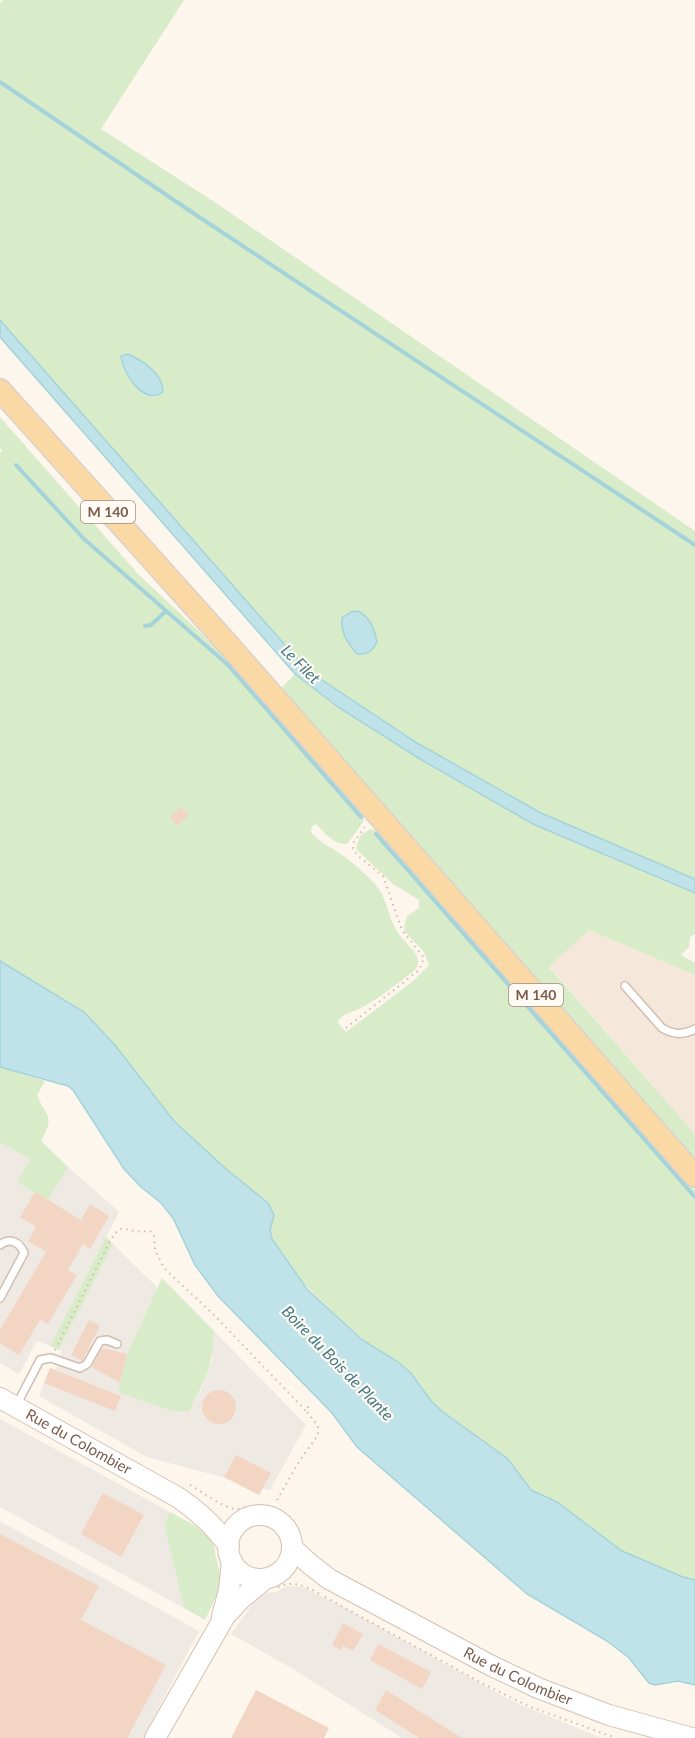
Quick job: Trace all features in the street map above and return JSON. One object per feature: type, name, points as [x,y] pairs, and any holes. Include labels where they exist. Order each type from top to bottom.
[{"type":"main road","name":"M 140","points":[[0,390],[695,1176]]},
{"type":"main road","name":"Rue du Colombier","points":[[8,1402],[158,1485],[222,1516],[232,1519],[248,1518]]},
{"type":"main road","name":"Rue du Colombier","points":[[158,1485],[204,1517],[222,1536],[230,1554]]},
{"type":"main road","points":[[156,1738],[225,1616],[242,1598],[272,1581],[297,1546],[283,1525],[276,1519],[267,1516],[248,1518],[234,1530],[228,1595],[218,1627]]},
{"type":"main road","name":"Rue du Colombier","points":[[297,1546],[318,1571],[352,1592],[488,1665],[538,1688],[609,1715],[692,1738]]},
{"type":"main road","points":[[230,1554],[239,1571],[246,1576],[272,1581]]},
{"type":"main road","name":"Rue du Colombier","points":[[272,1581],[304,1575],[352,1592]]},
{"type":"lane","points":[[625,986],[668,1032],[684,1034],[695,1029]]},
{"type":"lane","points":[[0,1245],[4,1241],[11,1240],[20,1246],[24,1253],[0,1298]]},
{"type":"lane","points":[[8,1402],[39,1360],[51,1358],[80,1368],[87,1364],[100,1341],[107,1340],[117,1344]]},
{"type":"path","points":[[346,1028],[419,970],[424,958],[402,930],[383,876],[357,855],[353,848],[360,832],[378,815]]},
{"type":"path","points":[[51,1358],[110,1241],[118,1230],[124,1228],[152,1233],[155,1250],[164,1268],[215,1316],[318,1426],[318,1436],[300,1460],[277,1500]]},
{"type":"path","points":[[307,1412],[309,1404]]},
{"type":"path","points":[[181,1480],[232,1508],[267,1505],[283,1511],[298,1527],[297,1546]]},
{"type":"path","points":[[272,1581],[308,1587],[528,1706],[616,1738]]},
{"type":"shaded area","points":[[589,930],[695,975],[695,1134],[549,966]]},
{"type":"shaded area","points":[[0,1143],[30,1159],[17,1182],[48,1200],[68,1167],[119,1212],[50,1346],[37,1341],[19,1374],[0,1363]]},
{"type":"shaded area","points":[[113,1244],[158,1288],[127,1354],[189,1411],[201,1390],[212,1360],[214,1331],[306,1425],[270,1490],[263,1489],[259,1495],[229,1479],[147,1457],[39,1396],[50,1368],[56,1369],[62,1351],[59,1350]]},
{"type":"shaded area","points":[[0,1419],[170,1512],[164,1524],[184,1608],[0,1507]]},
{"type":"shaded area","points":[[0,1521],[199,1631],[143,1738],[0,1738]]},
{"type":"shaded area","points":[[287,1586],[303,1587],[516,1703],[602,1738],[402,1738],[293,1669],[231,1634],[258,1597]]},
{"type":"green space","points":[[3,0],[184,0],[101,129],[216,203],[695,531],[695,879],[541,813],[417,743],[307,670],[0,320],[0,4]]},
{"type":"green space","points":[[0,417],[138,574],[234,664],[363,815],[364,821],[347,844],[342,844],[326,835],[316,824],[312,826],[311,832],[352,862],[375,884],[383,896],[395,928],[417,956],[418,961],[414,971],[387,992],[340,1018],[339,1024],[346,1032],[412,982],[429,965],[424,952],[405,932],[404,926],[407,916],[419,908],[419,900],[393,884],[357,850],[361,835],[370,829],[384,836],[398,849],[695,1190],[695,1580],[622,1551],[557,1503],[531,1490],[508,1459],[443,1412],[432,1402],[410,1372],[398,1362],[361,1339],[298,1278],[272,1239],[270,1230],[273,1221],[268,1203],[225,1168],[174,1121],[114,1044],[84,1012],[0,961],[0,453],[2,451],[0,448]]},
{"type":"green space","points":[[295,674],[338,707],[420,759],[533,824],[695,893],[695,934],[690,937],[689,947],[681,955],[695,963],[695,975],[589,930],[549,967],[695,1134],[695,1162],[281,688]]},
{"type":"green space","points":[[0,1067],[45,1081],[37,1095],[49,1121],[41,1141],[68,1167],[48,1200],[17,1182],[30,1159],[0,1143]]},
{"type":"green space","points":[[106,1237],[113,1244],[59,1350],[50,1346]]},
{"type":"green space","points":[[162,1278],[214,1331],[214,1342],[207,1373],[189,1411],[172,1411],[118,1392],[127,1354]]},
{"type":"green space","points":[[170,1512],[207,1535],[215,1549],[220,1578],[215,1598],[205,1620],[184,1608],[164,1524]]},
{"type":"water","name":"Le Filet","points":[[0,320],[307,670],[417,743],[541,813],[695,879],[695,893],[533,824],[420,759],[338,707],[295,674],[0,337]]},
{"type":"water","points":[[128,354],[146,364],[156,373],[163,392],[148,395],[135,386],[126,371],[121,356]]},
{"type":"water","points":[[358,611],[371,624],[377,642],[372,650],[364,654],[357,654],[342,628],[342,618],[351,612]]},
{"type":"water","name":"Boire du Bois de Plante","points":[[0,961],[84,1012],[114,1044],[174,1121],[225,1168],[268,1203],[274,1215],[270,1230],[272,1239],[307,1289],[361,1339],[398,1362],[410,1372],[432,1402],[443,1412],[508,1459],[531,1490],[557,1502],[622,1551],[695,1580],[695,1685],[678,1681],[655,1685],[649,1683],[629,1658],[607,1641],[527,1594],[357,1447],[332,1413],[218,1296],[195,1265],[173,1218],[161,1203],[124,1169],[73,1090],[68,1086],[0,1067]]},
{"type":"building","points":[[181,807],[189,815],[177,826],[170,817]]},
{"type":"building","points":[[35,1192],[81,1220],[90,1204],[109,1216],[90,1249],[83,1244],[68,1270],[77,1275],[48,1324],[40,1320],[19,1355],[0,1343],[0,1330],[46,1252],[28,1241],[36,1227],[20,1217]]},
{"type":"building","points":[[89,1320],[99,1325],[99,1328],[82,1361],[71,1355]]},
{"type":"building","points":[[102,1348],[127,1354],[120,1383],[92,1367]]},
{"type":"building","points":[[50,1368],[121,1396],[115,1411],[44,1383]]},
{"type":"building","points":[[219,1390],[231,1395],[236,1407],[231,1419],[219,1424],[207,1419],[202,1407],[207,1395]]},
{"type":"building","points":[[236,1455],[271,1473],[259,1495],[224,1477]]},
{"type":"building","points":[[103,1493],[144,1515],[121,1557],[81,1534]]},
{"type":"building","points":[[0,1534],[99,1586],[81,1620],[166,1665],[127,1738],[0,1738]]},
{"type":"building","points":[[343,1623],[363,1634],[353,1651],[343,1646],[341,1650],[332,1645]]},
{"type":"building","points":[[378,1644],[431,1672],[422,1689],[370,1660]]},
{"type":"building","points":[[256,1690],[329,1728],[324,1738],[231,1738]]},
{"type":"building","points":[[386,1690],[462,1738],[419,1738],[375,1710]]},
{"type":"waterway","points":[[0,82],[196,215],[695,545]]},
{"type":"waterway","points":[[16,465],[84,539],[228,665],[361,817]]},
{"type":"waterway","points":[[145,626],[151,625],[166,611]]},
{"type":"waterway","points":[[376,834],[695,1197]]}]
